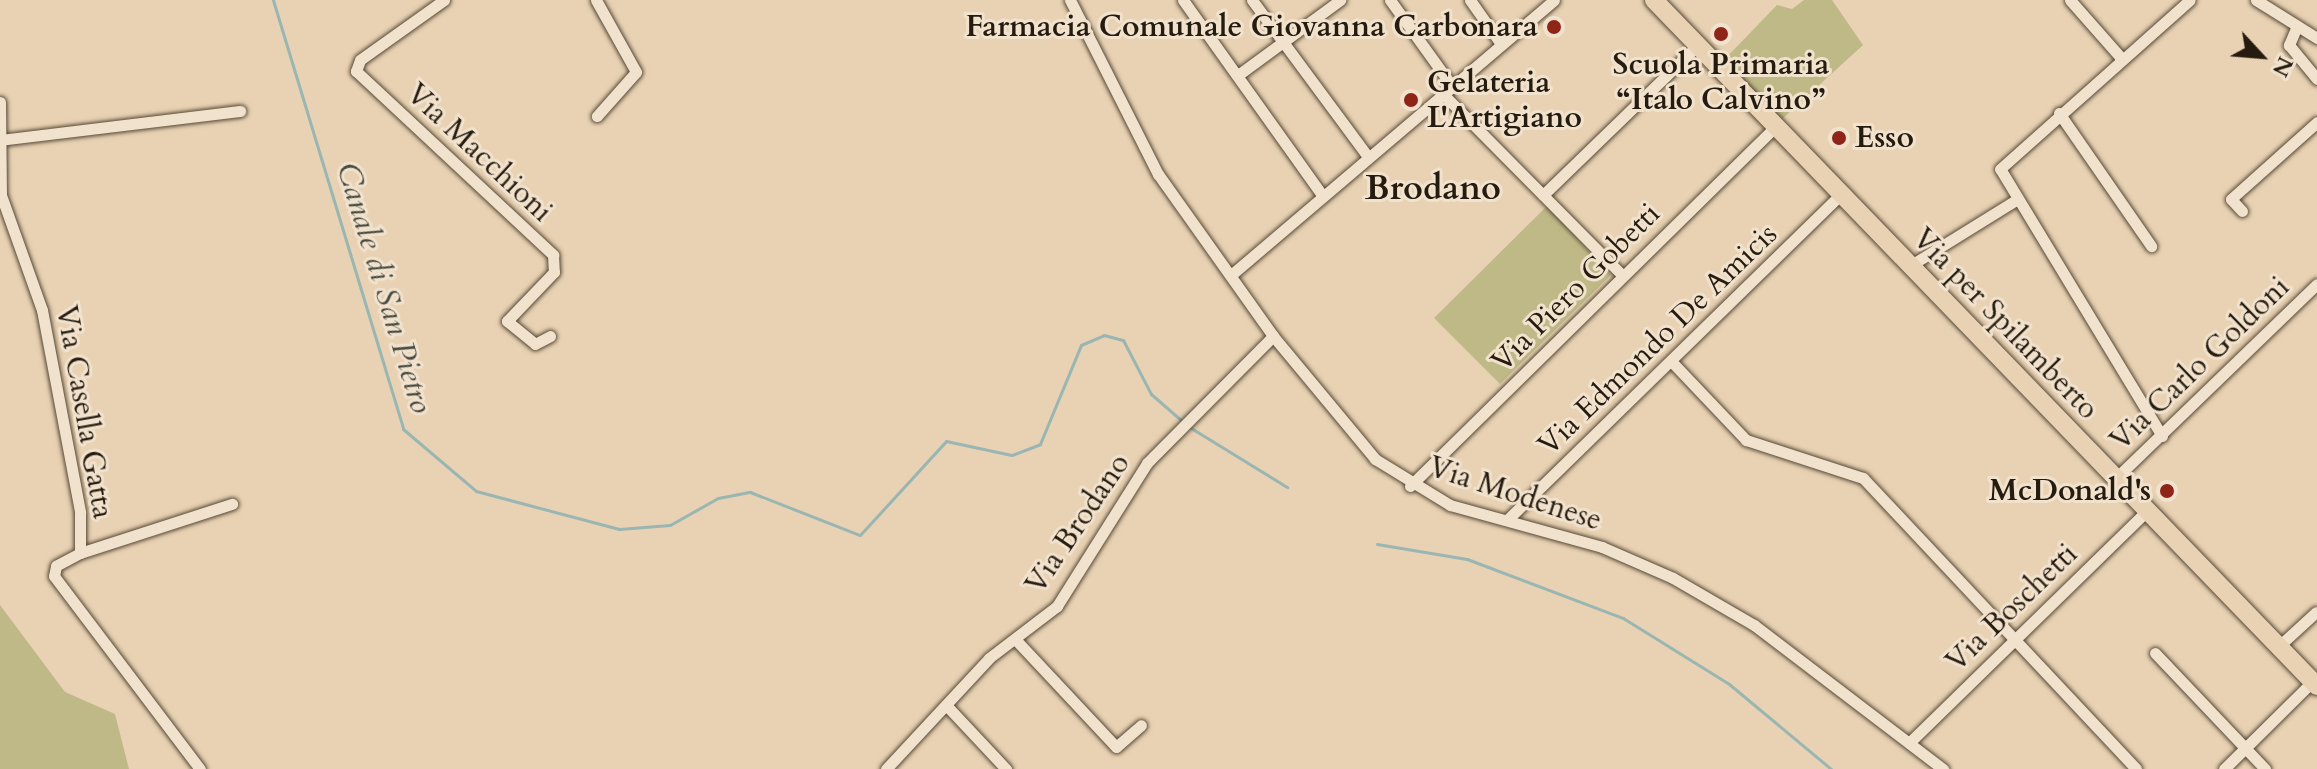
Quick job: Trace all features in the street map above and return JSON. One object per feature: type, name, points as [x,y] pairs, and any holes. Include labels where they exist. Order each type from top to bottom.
[{"type":"main road","name":"Via per Spilamberto","points":[[1654,0],[1777,125],[1908,267],[2315,683]]},
{"type":"street","name":"Via Macchioni","points":[[444,0],[360,60],[356,71],[553,255],[554,272],[507,321],[535,344],[550,336]]},
{"type":"street","points":[[596,0],[636,72],[597,116]]},
{"type":"street","name":"Via Modenese","points":[[1070,0],[1158,174],[1273,336],[1375,459],[1410,486],[1673,578],[1754,625],[1912,740],[1943,769]]},
{"type":"street","points":[[1183,0],[1323,196]]},
{"type":"street","points":[[1252,0],[1368,157]]},
{"type":"street","points":[[1238,75],[1340,0]]},
{"type":"street","points":[[1390,0],[1447,90],[1543,195],[1622,275]]},
{"type":"street","points":[[1470,0],[1501,44]]},
{"type":"street","points":[[1231,275],[1554,0]]},
{"type":"street","points":[[2070,0],[2122,59]]},
{"type":"street","points":[[2162,436],[2016,200],[2001,165],[2190,0]]},
{"type":"street","points":[[2256,0],[2317,38]]},
{"type":"street","points":[[2297,26],[2289,45],[2317,79]]},
{"type":"street","points":[[1543,195],[1698,45]]},
{"type":"street","name":"Via Casella Gatta","points":[[0,102],[1,195],[42,310],[80,512],[80,553],[56,566],[58,587],[200,769]]},
{"type":"street","points":[[2,139],[240,111]]},
{"type":"street","points":[[2059,113],[2151,246]]},
{"type":"street","points":[[2242,211],[2231,199],[2317,122]]},
{"type":"street","name":"Via Piero Gobetti","points":[[1410,486],[1777,125]]},
{"type":"street","name":"Via Edmondo De Amicis","points":[[1508,519],[1841,194]]},
{"type":"street","points":[[1908,267],[2016,200]]},
{"type":"street","name":"Via Carlo Goldoni","points":[[2116,478],[2317,284]]},
{"type":"street","name":"Via Brodano","points":[[886,769],[946,705],[1015,639],[1057,606],[1147,463],[1184,422],[1273,336]]},
{"type":"street","points":[[1671,361],[1746,440],[1863,478],[2017,635],[2136,769]]},
{"type":"street","points":[[80,553],[232,504]]},
{"type":"street","name":"Via Boschetti","points":[[1912,740],[2148,510]]},
{"type":"street","points":[[2279,646],[2316,612]]},
{"type":"street","points":[[1015,639],[1116,747],[1141,725]]},
{"type":"street","points":[[2155,653],[2265,769]]},
{"type":"street","points":[[2224,769],[2315,683]]},
{"type":"street","points":[[946,705],[1006,769]]},
{"type":"shaded area","points":[[1804,0],[1832,0],[1863,45],[1780,121],[1722,62],[1777,5],[1792,9]]},
{"type":"shaded area","points":[[1547,206],[1611,275],[1500,384],[1434,318]]},
{"type":"shaded area","points":[[0,605],[65,692],[115,714],[129,769],[0,769]]},
{"type":"waterway","name":"Canale di San Pietro","points":[[273,0],[403,429],[476,491],[619,529],[670,525],[718,498],[750,492],[860,535],[946,441],[1012,455],[1040,444],[1081,345],[1104,335],[1123,340],[1151,394],[1182,421]]},
{"type":"waterway","name":"Canale di San Pietro","points":[[1191,428],[1287,487]]},
{"type":"waterway","name":"Canale di San Pietro","points":[[1377,544],[1467,559],[1623,618],[1729,684],[1831,769]]},
{"type":"place","name":"Farmacia Comunale Giovanna Carbonara","points":[[1554,27]]},
{"type":"place","name":"Scuola Primaria “Italo Calvino”","points":[[1721,34]]},
{"type":"place","name":"Gelateria L'Artigiano","points":[[1411,100]]},
{"type":"place","name":"Esso","points":[[1839,138]]},
{"type":"place","name":"McDonald's","points":[[2167,491]]},
{"type":"district","name":"Brodano","points":[[1433,189]]}]
